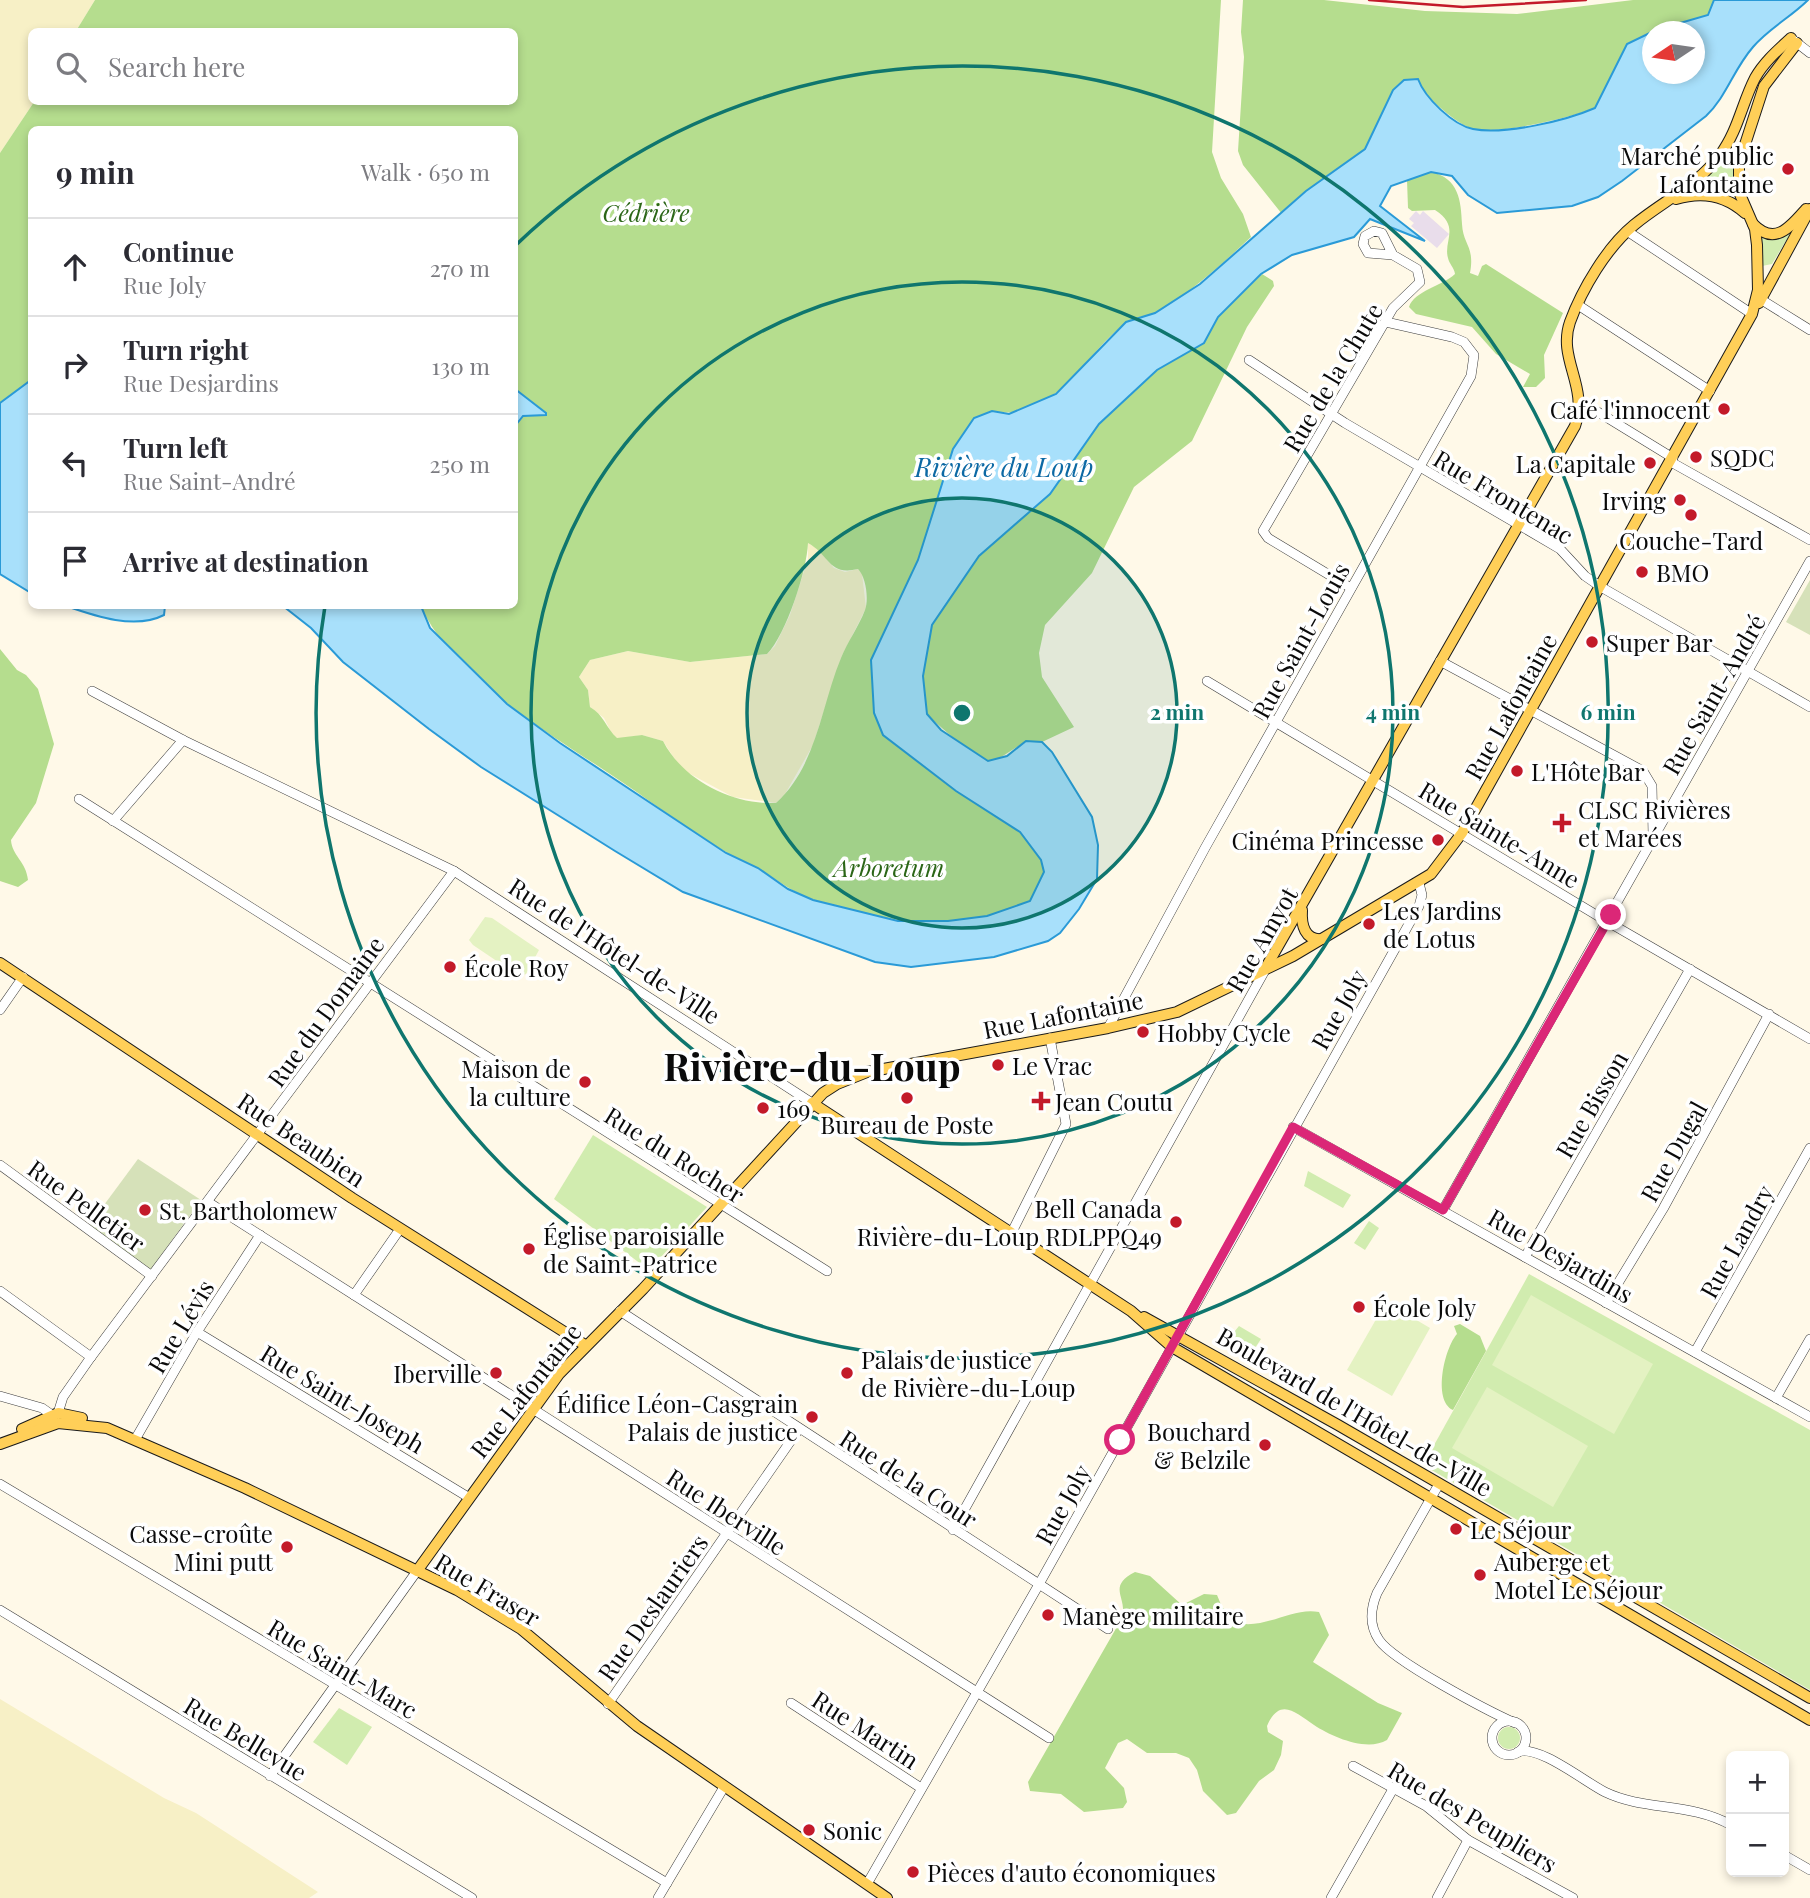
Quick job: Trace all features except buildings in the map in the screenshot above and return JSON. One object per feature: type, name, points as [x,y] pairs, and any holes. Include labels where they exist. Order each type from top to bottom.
[{"type":"main road","name":"Rue Amyot","points":[[1264,971],[1302,910],[1440,661],[1520,526],[1575,426],[1580,401],[1566,338],[1578,305],[1608,255],[1627,231],[1699,178],[1722,152],[1759,71],[1794,41]]},
{"type":"main road","points":[[1759,299],[1758,251],[1737,186],[1741,156],[1764,86],[1794,41]]},
{"type":"main road","points":[[1672,199],[1709,195],[1727,201],[1768,234],[1781,233],[1810,207]]},
{"type":"main road","name":"Rue Lafontaine","points":[[417,1571],[531,1409],[585,1345],[720,1205],[812,1103],[837,1084],[867,1072],[1108,1028],[1177,1012],[1264,971],[1322,939],[1419,883],[1442,863],[1462,833],[1601,587],[1810,207]]},
{"type":"main road","points":[[1302,910],[1304,930],[1314,939],[1322,939]]},
{"type":"main road","name":"Rue Beaubien","points":[[0,963],[400,1229],[585,1345]]},
{"type":"main road","name":"Rue de l'Hôtel-de-Ville","points":[[812,1103],[1092,1284]]},
{"type":"main road","name":"Boulevard de l'Hôtel-de-Ville","points":[[1092,1284],[1131,1311],[1172,1347],[1810,1720]]},
{"type":"main road","name":"Boulevard de l'Hôtel-de-Ville","points":[[1131,1311],[1178,1334],[1810,1698]]},
{"type":"main road","points":[[0,1443],[56,1417]]},
{"type":"main road","name":"Rue Fraser","points":[[56,1417],[107,1428],[136,1438],[457,1590],[521,1629],[608,1703],[724,1787],[887,1898]]},
{"type":"street","points":[[1794,41],[1810,53]]},
{"type":"street","points":[[1627,231],[1752,314]]},
{"type":"street","name":"Rue de la Chute","points":[[1351,588],[1264,534],[1394,308],[1418,286],[1421,279],[1417,270],[1393,255]]},
{"type":"street","points":[[1759,299],[1810,330]]},
{"type":"street","points":[[1578,305],[1710,391]]},
{"type":"street","name":"Rue Saint-Louis","points":[[1108,1028],[1471,376],[1474,355],[1464,342],[1452,337],[1409,330],[1387,322]]},
{"type":"street","name":"Rue Frontenac","points":[[1249,359],[1419,467],[1565,552],[1585,576],[1601,587],[1810,707]]},
{"type":"street","points":[[1580,401],[1672,460],[1810,540]]},
{"type":"street","name":"Rue Saint-André","points":[[1443,1210],[1810,561]]},
{"type":"street","points":[[1440,661],[1635,765],[1647,775],[1652,786],[1653,839]]},
{"type":"street","name":"Rue Sainte-Anne","points":[[1207,681],[1608,922],[1810,1039]]},
{"type":"street","name":"Rue de l'Hôtel-de-Ville","points":[[92,691],[183,740],[454,871],[812,1103]]},
{"type":"street","points":[[113,821],[183,740]]},
{"type":"street","name":"Rue du Rocher","points":[[79,799],[827,1271]]},
{"type":"street","name":"Rue du Domaine","points":[[56,1417],[63,1397],[92,1357],[454,871]]},
{"type":"street","name":"Rue Joly","points":[[867,1884],[1038,1586],[1407,926],[1422,897],[1419,883]]},
{"type":"street","name":"Rue Bisson","points":[[1525,1257],[1690,969]]},
{"type":"street","name":"Rue Amyot","points":[[953,1530],[1264,971]]},
{"type":"street","points":[[0,1010],[23,977]]},
{"type":"street","name":"Rue Dugal","points":[[1606,1303],[1663,1209],[1769,1014]]},
{"type":"street","points":[[1012,1232],[1066,1124],[1050,1038]]},
{"type":"street","name":"Rue Desjardins","points":[[1293,1127],[1810,1417]]},
{"type":"street","name":"Rue Landry","points":[[1695,1352],[1810,1148]]},
{"type":"street","name":"Rue Pelletier","points":[[0,1164],[152,1276]]},
{"type":"street","name":"Rue Iberville","points":[[208,1202],[1049,1738]]},
{"type":"street","points":[[354,1295],[400,1229]]},
{"type":"street","name":"Rue Lévis","points":[[136,1438],[197,1332],[260,1235]]},
{"type":"street","points":[[0,1291],[92,1357]]},
{"type":"street","name":"Rue de la Cour","points":[[620,1311],[1038,1586],[1108,1629]]},
{"type":"street","name":"Rue Saint-Joseph","points":[[197,1332],[468,1497]]},
{"type":"street","points":[[1776,1398],[1810,1339]]},
{"type":"street","name":"Rue Fraser","points":[[0,1396],[42,1408],[56,1417]]},
{"type":"street","name":"Rue Deslauriers","points":[[608,1703],[799,1429]]},
{"type":"street","name":"Rue Saint-Marc","points":[[0,1484],[667,1883]]},
{"type":"street","points":[[1439,1484],[1377,1593],[1371,1613],[1372,1623],[1386,1648],[1489,1711],[1514,1723],[1523,1730],[1541,1755]]},
{"type":"street","name":"Rue Lafontaine","points":[[270,1776],[417,1571]]},
{"type":"street","name":"Rue Bellevue","points":[[0,1610],[472,1898]]},
{"type":"street","name":"Rue Martin","points":[[791,1703],[921,1788]]},
{"type":"street","points":[[1489,1711],[1494,1721],[1493,1745],[1500,1753],[1511,1755],[1527,1749],[1614,1796],[1703,1812],[1726,1823]]},
{"type":"street","points":[[1493,1734],[1504,1722],[1514,1723]]},
{"type":"street","points":[[1518,1752],[1525,1740],[1523,1730]]},
{"type":"street","name":"Rue des Peupliers","points":[[1353,1766],[1426,1806],[1468,1840],[1573,1898]]},
{"type":"street","points":[[658,1898],[724,1787]]},
{"type":"street","points":[[1331,1898],[1393,1789]]},
{"type":"street","points":[[1437,1898],[1468,1840]]},
{"type":"street","points":[[1789,1858],[1810,1870]]},
{"type":"shaded area","points":[[0,0],[95,0],[78,28],[28,28],[28,105],[32,105],[0,153]]},
{"type":"shaded area","points":[[1416,211],[1420,215],[1423,211],[1449,234],[1437,248],[1411,226],[1414,223],[1409,219]]},
{"type":"shaded area","points":[[808,543],[818,549],[834,568],[845,572],[858,569],[862,574],[866,608],[841,658],[813,745],[785,794],[776,803],[733,797],[681,769],[663,741],[642,735],[617,739],[612,734],[604,718],[590,707],[588,690],[579,677],[590,660],[628,651],[690,662],[767,654],[775,646],[790,615],[808,559]]},
{"type":"shaded area","points":[[0,1699],[164,1798],[196,1813],[318,1892],[309,1898],[0,1898]]},
{"type":"green space","points":[[95,0],[1221,0],[1212,152],[1221,178],[1243,214],[1251,237],[1172,303],[1155,313],[1124,324],[1050,397],[1033,407],[1014,412],[992,411],[953,449],[918,560],[871,660],[956,791],[1020,832],[1041,860],[1044,872],[1030,901],[1004,912],[978,918],[922,922],[867,915],[806,897],[711,843],[529,720],[477,678],[435,631],[423,609],[518,609],[518,422],[523,416],[546,415],[518,392],[518,126],[28,126],[28,382],[0,403],[0,153],[32,105],[518,105],[518,28],[78,28]],"holes":[[[808,543],[841,570],[858,569],[865,583],[866,605],[834,676],[809,754],[790,788],[776,803],[743,800],[710,787],[683,767],[663,741],[642,735],[617,738],[599,714],[590,707],[588,690],[579,677],[590,660],[628,651],[690,662],[767,654],[781,632],[794,602],[804,569]]]},
{"type":"green space","points":[[1243,0],[1324,0],[1425,11],[1517,14],[1633,0],[1714,0],[1708,15],[1687,21],[1642,21],[1642,37],[1627,44],[1595,108],[1569,116],[1512,128],[1479,130],[1459,122],[1404,80],[1393,90],[1365,149],[1306,191],[1282,214],[1243,165],[1238,151],[1244,57],[1241,32]]},
{"type":"green space","points":[[1724,157],[1733,162],[1734,193],[1729,198],[1695,190]]},
{"type":"green space","points":[[1431,172],[1448,179],[1457,192],[1463,231],[1471,257],[1470,273],[1478,276],[1482,266],[1486,264],[1563,313],[1544,355],[1545,378],[1536,387],[1523,387],[1530,374],[1496,354],[1472,327],[1416,314],[1409,307],[1416,297],[1455,274],[1448,258],[1449,228],[1443,216],[1435,210],[1412,211],[1408,208],[1407,180]]},
{"type":"green space","points":[[1793,229],[1772,264],[1762,266],[1761,237],[1780,239]]},
{"type":"green space","points":[[1262,274],[1273,281],[1274,286],[1247,327],[1192,441],[1134,487],[1092,573],[1045,625],[1039,653],[1042,677],[1074,727],[1042,742],[1026,741],[998,759],[988,761],[966,749],[926,714],[923,676],[932,625],[979,556],[1050,494],[1099,424],[1157,370],[1204,343],[1218,317]]},
{"type":"green space","points":[[1810,580],[1810,635],[1786,622]]},
{"type":"green space","points":[[0,649],[17,670],[26,675],[38,689],[54,744],[36,803],[11,840],[27,873],[28,880],[18,887],[0,881]]},
{"type":"green space","points":[[485,917],[492,918],[539,950],[526,974],[519,976],[469,940]]},
{"type":"green space","points":[[593,1135],[707,1207],[649,1270],[554,1199]]},
{"type":"green space","points":[[138,1159],[201,1200],[149,1272],[87,1228]]},
{"type":"green space","points":[[1308,1171],[1351,1195],[1343,1208],[1304,1186]]},
{"type":"green space","points":[[1369,1221],[1379,1228],[1365,1250],[1354,1243]]},
{"type":"green space","points":[[1529,1274],[1810,1430],[1810,1690],[1423,1465]]},
{"type":"green space","points":[[1531,1295],[1653,1364],[1614,1434],[1492,1365]]},
{"type":"green space","points":[[1386,1302],[1430,1328],[1392,1396],[1347,1370]]},
{"type":"green space","points":[[1460,1324],[1480,1336],[1486,1351],[1453,1410],[1443,1396],[1442,1385],[1448,1350],[1457,1334],[1454,1326]]},
{"type":"green space","points":[[1239,1326],[1261,1339],[1253,1351],[1230,1337]]},
{"type":"green space","points":[[1487,1387],[1588,1446],[1553,1507],[1452,1448]]},
{"type":"green space","points":[[1135,1572],[1150,1576],[1182,1605],[1204,1594],[1217,1595],[1222,1607],[1244,1624],[1301,1612],[1319,1612],[1329,1635],[1313,1662],[1378,1703],[1402,1713],[1387,1740],[1370,1744],[1350,1742],[1321,1730],[1295,1712],[1283,1709],[1272,1717],[1267,1726],[1268,1732],[1283,1741],[1281,1755],[1274,1770],[1259,1781],[1236,1813],[1227,1815],[1203,1791],[1197,1770],[1189,1758],[1176,1753],[1147,1753],[1127,1739],[1118,1743],[1105,1768],[1124,1788],[1127,1802],[1123,1808],[1084,1812],[1061,1794],[1030,1791],[1028,1782],[1122,1618],[1120,1588],[1126,1577]]},
{"type":"green space","points":[[339,1708],[372,1727],[347,1765],[313,1742]]},
{"type":"green space","points":[[1509,1727],[1517,1730],[1520,1738],[1517,1746],[1509,1749],[1501,1746],[1498,1738],[1501,1730]]},
{"type":"water","name":"Rivière du Loup","points":[[1714,0],[1808,0],[1753,47],[1706,116],[1598,197],[1572,206],[1497,213],[1468,195],[1452,176],[1431,172],[1391,186],[1380,206],[1425,241],[1370,219],[1354,237],[1292,255],[1261,274],[1218,317],[1204,343],[1157,370],[1099,424],[1050,494],[979,556],[932,625],[923,676],[927,714],[941,730],[988,761],[1007,756],[1026,741],[1042,742],[1052,752],[1092,817],[1098,845],[1097,879],[1079,909],[1060,933],[1048,941],[994,957],[911,967],[875,962],[683,892],[481,767],[343,662],[311,628],[287,609],[422,609],[430,628],[507,704],[560,743],[726,853],[758,868],[788,889],[813,900],[898,921],[948,921],[987,916],[1030,901],[1044,872],[1041,860],[1020,832],[956,791],[883,735],[874,713],[871,660],[918,560],[953,449],[974,418],[992,411],[1009,414],[1056,394],[1126,322],[1155,313],[1200,284],[1306,191],[1365,149],[1393,90],[1404,80],[1418,79],[1441,110],[1457,122],[1473,129],[1501,130],[1534,126],[1595,108],[1627,44],[1642,37],[1642,84],[1705,84],[1705,21],[1687,21],[1708,15]]},
{"type":"water","points":[[28,382],[28,591],[0,574],[0,403]]},
{"type":"water","points":[[518,391],[546,413],[523,416],[518,422]]},
{"type":"water","points":[[76,609],[165,609],[164,615],[141,621],[102,617]]},
{"type":"railway","points":[[1369,0],[1463,7],[1586,0]]},
{"type":"place","name":"Marché public Lafontaine","points":[[1788,169]]},
{"type":"place","name":"Café l'innocent","points":[[1724,409]]},
{"type":"place","name":"SQDC","points":[[1696,457]]},
{"type":"place","name":"La Capitale","points":[[1650,463]]},
{"type":"place","name":"Irving","points":[[1680,500]]},
{"type":"place","name":"Couche-Tard","points":[[1691,515]]},
{"type":"place","name":"BMO","points":[[1642,572]]},
{"type":"place","name":"Super Bar","points":[[1592,642]]},
{"type":"place","name":"L'Hôte Bar","points":[[1517,771]]},
{"type":"place","name":"CLSC Rivières et Marées","points":[[1562,823]]},
{"type":"place","name":"Cinéma Princesse","points":[[1438,840]]},
{"type":"place","name":"Les Jardins de Lotus","points":[[1369,924]]},
{"type":"place","name":"École Roy","points":[[450,967]]},
{"type":"place","name":"Hobby Cycle","points":[[1143,1032]]},
{"type":"place","name":"Le Vrac","points":[[998,1065]]},
{"type":"place","name":"Maison de la culture","points":[[585,1082]]},
{"type":"place","name":"Bureau de Poste","points":[[907,1098]]},
{"type":"place","name":"Jean Coutu","points":[[1041,1101]]},
{"type":"place","name":"169","points":[[763,1108]]},
{"type":"place","name":"St. Bartholomew","points":[[145,1210]]},
{"type":"place","name":"Bell Canada Rivière-du-Loup RDLPPQ49","points":[[1176,1222]]},
{"type":"place","name":"Église paroisialle de Saint-Patrice","points":[[529,1249]]},
{"type":"place","name":"École Joly","points":[[1359,1307]]},
{"type":"place","name":"Iberville","points":[[496,1373]]},
{"type":"place","name":"Palais de justice de Rivière-du-Loup","points":[[847,1373]]},
{"type":"place","name":"Édifice Léon-Casgrain Palais de justice","points":[[812,1417]]},
{"type":"place","name":"Bouchard & Belzile","points":[[1265,1445]]},
{"type":"place","name":"Le Séjour","points":[[1456,1529]]},
{"type":"place","name":"Casse-croûte Mini putt","points":[[287,1547]]},
{"type":"place","name":"Auberge et Motel Le Séjour","points":[[1480,1575]]},
{"type":"place","name":"Manège militaire","points":[[1048,1615]]},
{"type":"place","name":"Sonic","points":[[809,1830]]},
{"type":"place","name":"Pièces d'auto économiques","points":[[913,1872]]},
{"type":"district","name":"Rivière-du-Loup","points":[[812,1065]]},
{"type":"route","points":[[1120,1440],[1293,1127],[1443,1210],[1611,915]]},
{"type":"park label","name":"Cédrière","points":[[646,212]]},
{"type":"park label","name":"Arboretum","points":[[889,867]]}]
